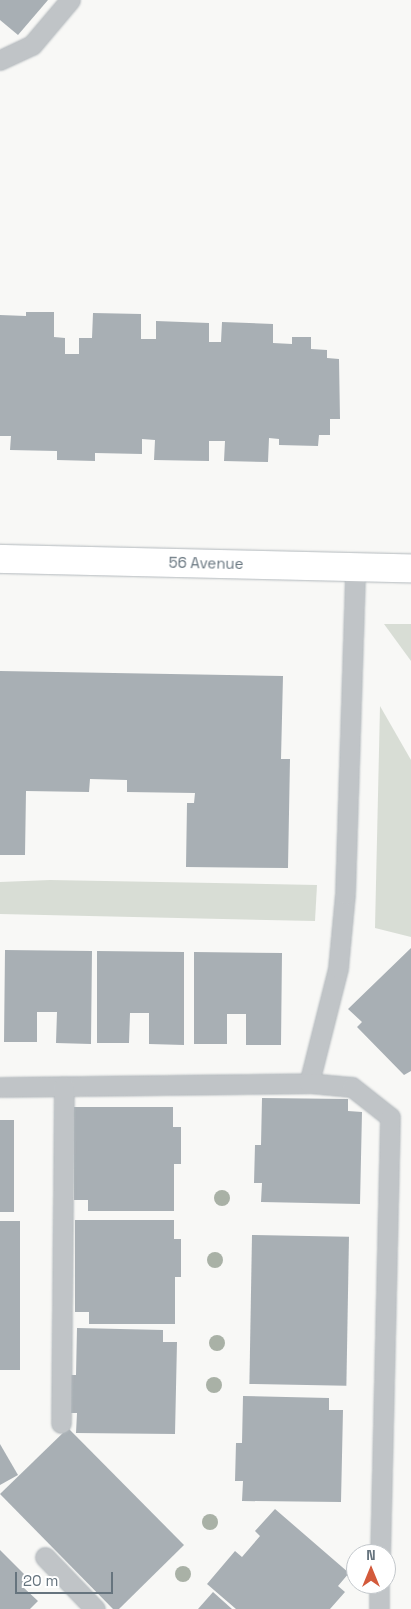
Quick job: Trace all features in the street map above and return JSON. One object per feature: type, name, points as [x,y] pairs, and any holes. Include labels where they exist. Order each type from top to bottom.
[{"type":"main road","name":"56 Avenue","points":[[0,559],[411,568]]},
{"type":"lane","points":[[0,60],[32,45],[70,0]]},
{"type":"lane","points":[[309,1083],[338,968],[345,894],[355,567]]},
{"type":"lane","points":[[0,1087],[309,1083],[352,1087],[390,1117],[380,1544]]},
{"type":"lane","points":[[60,1423],[64,1086]]},
{"type":"lane","points":[[45,1557],[95,1609]]},
{"type":"lane","points":[[379,1594],[379,1609]]},
{"type":"shaded area","points":[[384,624],[411,624],[411,661]]},
{"type":"shaded area","points":[[380,706],[411,760],[411,937],[375,928]]},
{"type":"shaded area","points":[[50,880],[317,885],[315,921],[0,914],[0,882]]},
{"type":"building","points":[[0,0],[48,0],[18,35],[0,20]]},
{"type":"building","points":[[26,312],[54,312],[54,337],[65,338],[65,354],[79,354],[79,338],[92,338],[93,313],[141,314],[141,339],[156,339],[156,321],[209,323],[209,342],[221,342],[222,322],[273,324],[273,343],[292,344],[292,337],[311,337],[311,349],[327,350],[327,358],[339,359],[340,419],[330,419],[330,435],[319,435],[318,446],[279,445],[279,439],[269,438],[268,462],[224,461],[225,441],[209,441],[209,461],[154,460],[155,440],[142,439],[142,454],[95,453],[95,461],[57,460],[57,451],[10,450],[11,436],[0,436],[0,315],[26,316]]},
{"type":"building","points":[[0,671],[283,676],[281,759],[290,759],[288,868],[186,867],[187,803],[194,803],[195,793],[127,792],[127,780],[90,779],[89,792],[26,791],[25,855],[0,855]]},
{"type":"building","points":[[411,948],[411,1071],[404,1075],[357,1027],[362,1022],[348,1009]]},
{"type":"building","points":[[5,950],[92,951],[91,1044],[56,1043],[57,1012],[37,1012],[37,1042],[4,1042]]},
{"type":"building","points":[[97,951],[184,952],[184,1045],[149,1044],[149,1013],[130,1013],[129,1043],[97,1043]]},
{"type":"building","points":[[194,952],[282,953],[281,1045],[246,1045],[246,1014],[227,1014],[227,1044],[194,1044]]},
{"type":"building","points":[[262,1098],[348,1099],[348,1111],[362,1112],[360,1204],[261,1202],[262,1183],[254,1183],[255,1145],[261,1145]]},
{"type":"building","points":[[74,1107],[173,1107],[173,1127],[181,1127],[181,1164],[174,1164],[174,1211],[88,1211],[88,1200],[74,1200]]},
{"type":"building","points":[[0,1120],[14,1120],[14,1212],[0,1212]]},
{"type":"building","points":[[75,1220],[174,1220],[174,1239],[181,1239],[181,1277],[175,1277],[175,1324],[89,1324],[89,1312],[75,1312]]},
{"type":"building","points":[[0,1221],[20,1221],[20,1370],[0,1370]]},
{"type":"building","points":[[252,1235],[349,1237],[346,1386],[249,1384]]},
{"type":"building","points":[[77,1328],[163,1330],[163,1342],[177,1342],[175,1434],[76,1433],[77,1413],[69,1413],[70,1375],[76,1375]]},
{"type":"building","points":[[243,1396],[329,1398],[329,1410],[343,1410],[341,1502],[242,1501],[243,1481],[235,1481],[236,1443],[242,1443]]},
{"type":"building","points":[[68,1428],[184,1545],[119,1609],[113,1609],[0,1494]]},
{"type":"building","points":[[0,1444],[18,1475],[0,1485]]},
{"type":"building","points":[[275,1509],[346,1570],[346,1577],[338,1586],[345,1592],[330,1609],[236,1609],[207,1584],[235,1551],[242,1557],[260,1536],[255,1531]]},
{"type":"building","points":[[0,1550],[31,1581],[24,1588],[38,1601],[30,1609],[0,1609]]},
{"type":"building","points":[[213,1592],[232,1609],[198,1609]]}]
